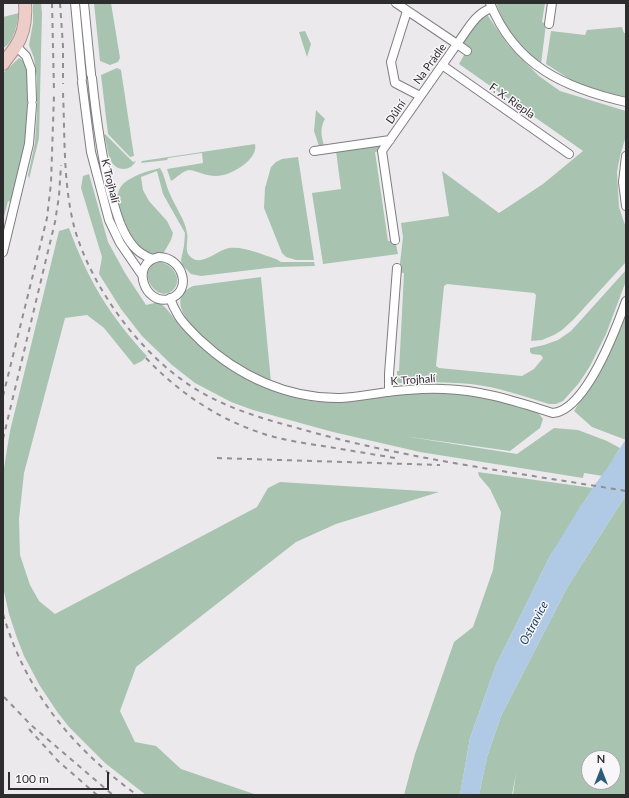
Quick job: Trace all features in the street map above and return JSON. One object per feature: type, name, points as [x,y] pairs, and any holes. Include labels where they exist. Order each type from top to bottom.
[{"type":"highway","points":[[8,56],[22,32],[25,16],[25,3]]},
{"type":"street","name":"K Trojhalí","points":[[75,3],[82,80],[91,152],[109,220],[120,243],[142,275]]},
{"type":"street","name":"Na Prádle","points":[[396,3],[467,51]]},
{"type":"street","points":[[549,24],[552,3]]},
{"type":"street","name":"K Trojhalí","points":[[85,4],[91,76],[100,145],[119,221],[133,246],[140,253],[152,259]]},
{"type":"street","points":[[457,44],[477,16],[491,6],[513,41],[540,68],[574,87],[626,102]]},
{"type":"street","points":[[407,11],[391,62],[392,74],[395,83],[420,96]]},
{"type":"street","name":"Na Prádle","points":[[420,96],[457,44]]},
{"type":"street","points":[[3,252],[30,144],[32,102],[31,69],[26,56],[8,56]]},
{"type":"street","name":"F. X. Riepla","points":[[442,65],[570,154]]},
{"type":"street","name":"Důlní","points":[[396,240],[382,151],[420,96]]},
{"type":"street","points":[[314,151],[390,140]]},
{"type":"street","points":[[626,156],[623,182],[626,206]]},
{"type":"street","points":[[159,257],[166,258],[173,261],[179,269],[182,278],[182,286],[179,292],[170,298],[162,299],[152,295],[145,287],[142,275],[146,264],[152,259],[159,257]]},
{"type":"street","points":[[389,392],[397,268]]},
{"type":"street","name":"K Trojhalí","points":[[170,298],[178,315],[191,332],[208,348],[239,370],[270,385],[293,393],[316,398],[342,398],[407,390],[444,389],[470,391],[513,400],[553,413],[559,413],[568,407],[583,390],[598,367],[613,337],[626,301]]},
{"type":"green space","points":[[33,3],[41,3],[42,13],[39,138],[29,179],[28,175],[35,143],[37,113],[37,78],[34,58],[29,45],[33,23]]},
{"type":"green space","points":[[94,3],[111,3],[120,58],[118,62],[110,65],[100,61]]},
{"type":"green space","points":[[496,3],[545,3],[542,22],[546,24],[541,64],[526,51],[508,29]]},
{"type":"green space","points":[[484,10],[508,45],[539,76],[560,91],[626,111],[626,136],[617,172],[619,207],[626,228],[626,262],[573,320],[554,335],[542,340],[531,341],[536,295],[534,293],[447,284],[444,286],[436,366],[439,368],[522,376],[534,369],[543,358],[541,355],[532,354],[530,352],[530,348],[558,340],[571,331],[626,270],[626,281],[606,334],[590,366],[579,383],[563,401],[556,404],[549,404],[481,385],[434,382],[397,383],[397,371],[399,371],[404,273],[399,272],[403,237],[401,223],[449,216],[442,171],[499,213],[543,184],[583,151],[459,64],[468,48],[459,42]]},
{"type":"green space","points":[[19,13],[12,38],[7,46],[3,48],[3,17]]},
{"type":"green space","points":[[622,27],[624,33],[626,33],[626,97],[582,87],[546,64],[551,31],[585,35],[587,30]]},
{"type":"green space","points":[[305,31],[311,44],[307,57],[299,32]]},
{"type":"green space","points":[[19,58],[26,62],[29,76],[26,146],[13,203],[8,201],[3,220],[3,73]]},
{"type":"green space","points":[[117,68],[121,70],[134,156],[130,157],[108,134],[101,75]]},
{"type":"green space","points":[[316,110],[325,119],[322,125],[322,138],[324,145],[319,146],[314,131]]},
{"type":"green space","points":[[105,134],[133,162],[136,161],[132,166],[123,169],[114,165],[109,156]]},
{"type":"green space","points":[[255,144],[255,150],[248,161],[235,171],[221,176],[209,175],[190,170],[182,173],[171,181],[167,169],[203,163],[202,153],[168,158],[167,160],[141,163],[142,161]]},
{"type":"green space","points":[[381,145],[383,146],[382,151],[375,152],[388,241],[395,240],[398,254],[323,264],[312,193],[341,189],[336,151]]},
{"type":"green space","points":[[298,157],[314,260],[296,260],[286,257],[282,253],[264,208],[265,188],[271,167],[282,159]]},
{"type":"green space","points":[[160,168],[172,199],[186,228],[187,250],[189,256],[192,258],[196,260],[205,259],[225,249],[241,248],[281,262],[314,262],[315,266],[276,267],[201,276],[191,274],[182,265],[181,260],[185,233],[163,194],[157,171],[141,177],[143,190],[149,201],[167,221],[173,233],[171,240],[163,254],[151,254],[145,252],[135,243],[123,221],[118,207],[117,196],[123,184],[131,178]]},
{"type":"green space","points":[[89,174],[108,242],[125,273],[146,305],[159,302],[179,325],[207,352],[221,363],[253,382],[287,396],[322,402],[352,401],[416,393],[460,394],[503,402],[528,409],[541,416],[543,419],[540,428],[510,451],[403,436],[517,454],[554,428],[578,430],[607,441],[620,448],[603,476],[584,473],[583,478],[420,452],[333,432],[253,410],[231,402],[195,383],[172,365],[142,336],[121,309],[99,274],[102,257],[81,188],[83,176]]},
{"type":"green space","points":[[69,228],[92,281],[101,296],[121,326],[147,356],[142,361],[134,365],[104,328],[87,315],[65,318],[24,473],[19,519],[20,555],[30,585],[39,601],[55,614],[257,507],[268,488],[280,482],[439,492],[336,524],[296,542],[136,667],[120,711],[135,742],[156,746],[181,769],[257,795],[146,795],[105,763],[69,727],[58,713],[40,686],[24,656],[9,614],[3,587],[3,474],[10,431],[59,231]]},
{"type":"green space","points":[[159,262],[172,268],[177,276],[174,289],[168,293],[161,293],[155,290],[148,278],[148,272],[152,266]]},
{"type":"green space","points":[[261,277],[271,382],[235,363],[204,339],[184,315],[180,304],[183,294],[193,286]]},
{"type":"green space","points":[[626,313],[626,440],[592,427],[574,411],[603,364]]},
{"type":"green space","points":[[478,472],[593,488],[550,556],[496,665],[470,738],[460,795],[404,795],[415,754],[454,642],[473,627],[493,570],[501,512],[490,489],[479,476]]},
{"type":"green space","points":[[626,495],[626,795],[513,795],[516,773],[512,795],[479,795],[487,757],[501,716],[568,586]]},
{"type":"water","name":"Ostravice","points":[[626,439],[626,495],[568,586],[501,716],[487,757],[479,795],[460,795],[470,738],[496,665],[550,556],[581,505]]},
{"type":"railway","points":[[52,3],[54,91]]},
{"type":"railway","points":[[60,3],[63,46],[63,84]]},
{"type":"railway","points":[[63,93],[65,162],[68,196],[75,230],[83,253],[107,298],[121,319],[156,358],[174,374],[207,396],[249,414],[347,441],[426,458],[626,491]]},
{"type":"railway","points":[[3,396],[47,218],[51,183],[54,95]]},
{"type":"railway","points":[[3,439],[55,222],[59,196],[61,165]]},
{"type":"railway","points":[[146,358],[172,383],[200,404],[247,428],[286,440],[395,458]]},
{"type":"railway","points":[[217,458],[440,465]]},
{"type":"railway","points":[[3,614],[24,669],[54,716],[72,738],[92,758],[137,795]]},
{"type":"railway","points":[[4,697],[31,725],[113,795]]},
{"type":"railway","points":[[29,729],[58,761],[97,795]]}]
